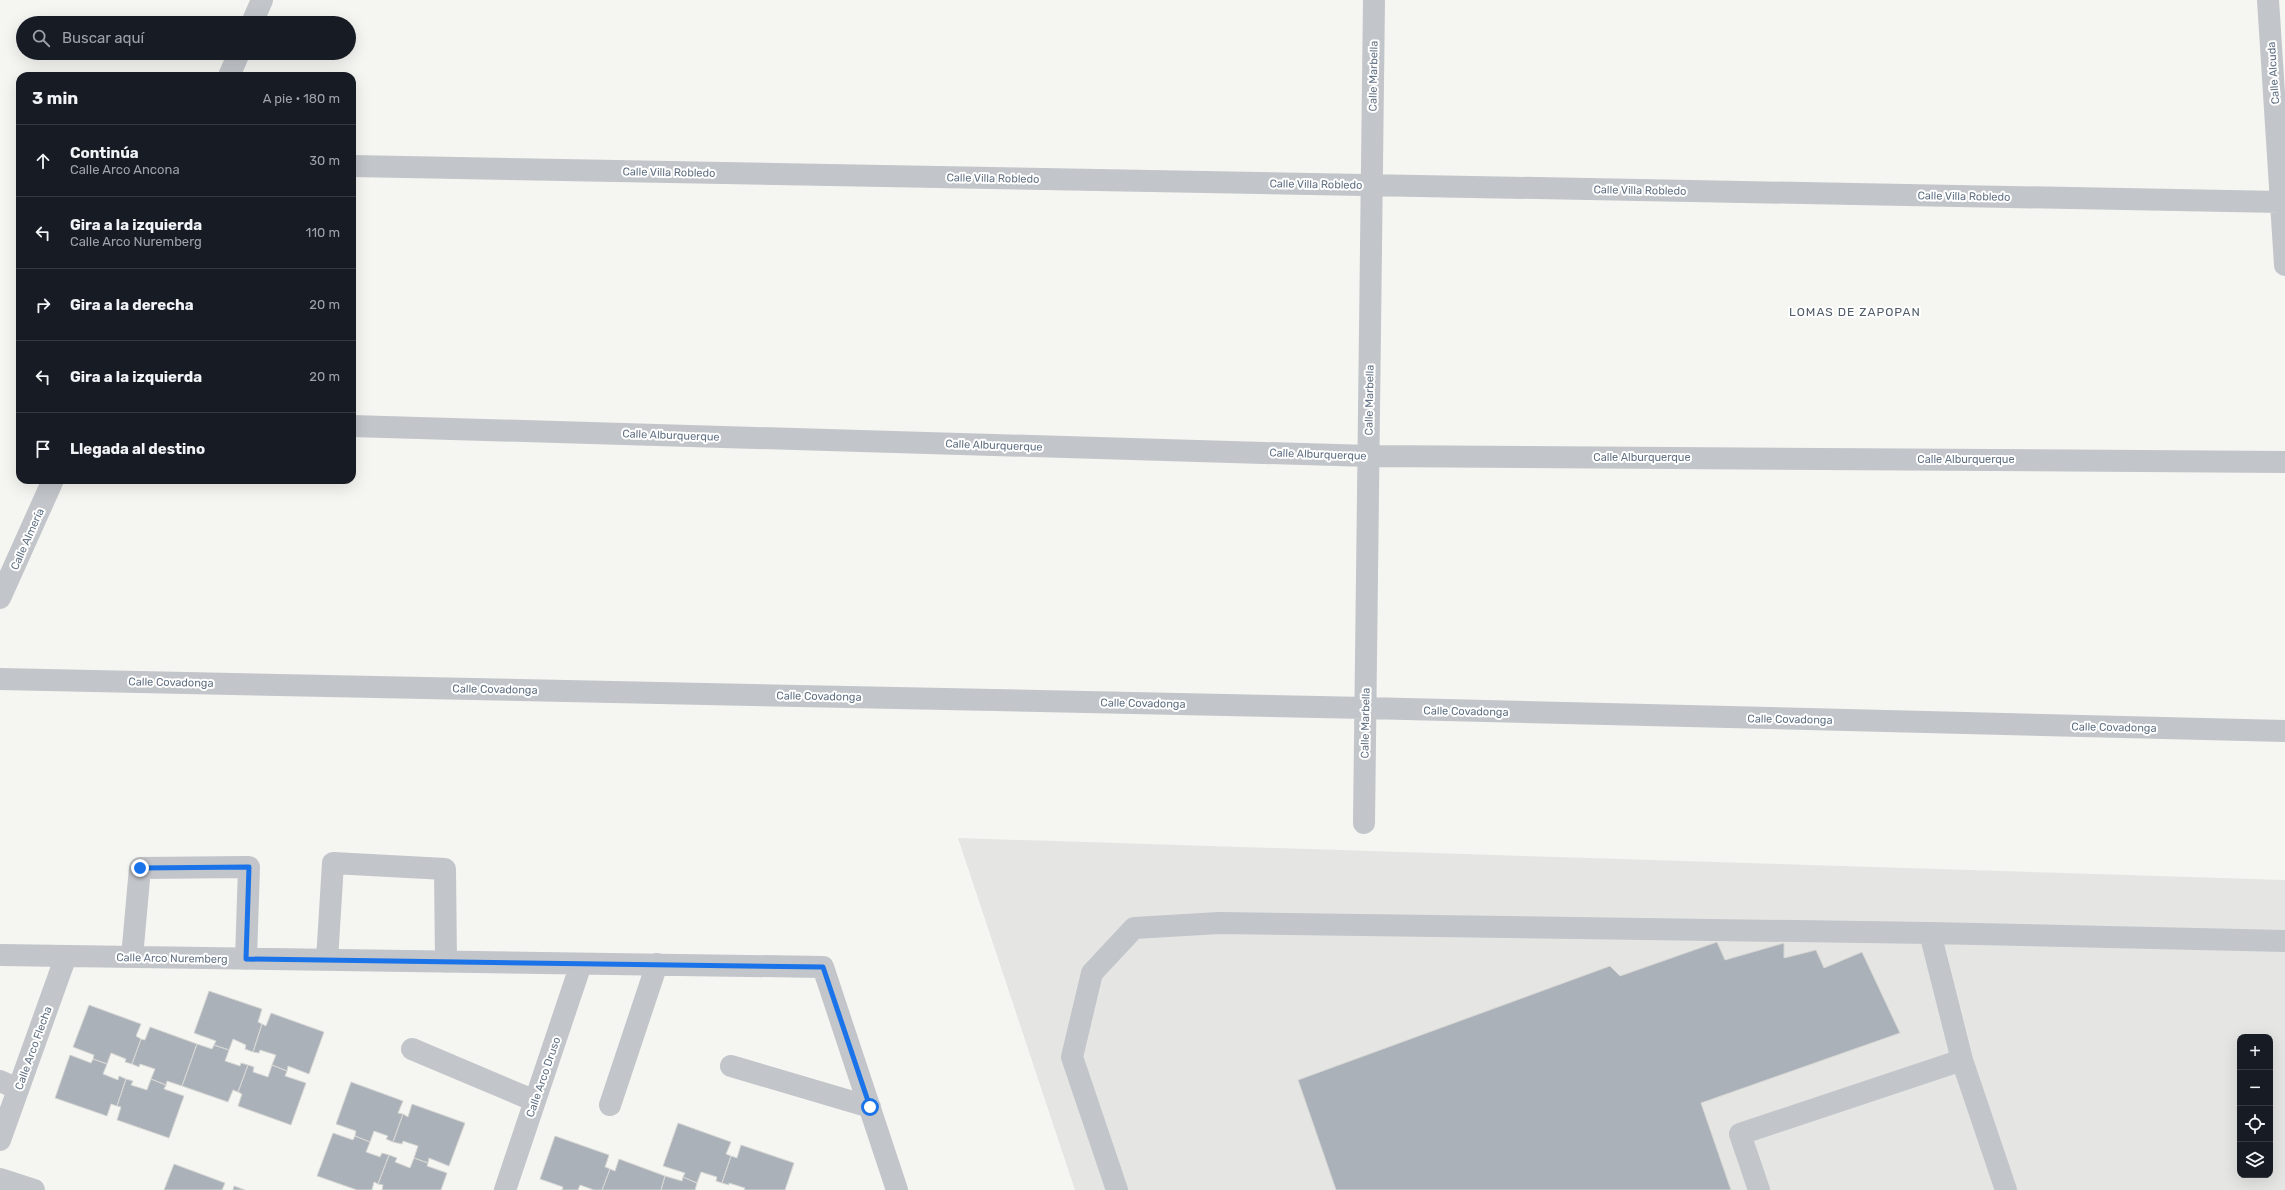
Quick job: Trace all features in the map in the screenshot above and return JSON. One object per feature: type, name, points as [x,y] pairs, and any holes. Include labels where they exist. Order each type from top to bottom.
[{"type":"street","points":[[255,16],[262,0]]},
{"type":"street","name":"Calle Marbella","points":[[1364,823],[1374,0]]},
{"type":"street","name":"Calle Alcuda","points":[[2268,0],[2285,265]]},
{"type":"street","points":[[231,72],[236,60]]},
{"type":"street","name":"Calle Villa Robledo","points":[[356,166],[2281,202]]},
{"type":"street","name":"Calle Alburquerque","points":[[356,426],[1368,456],[2285,462]]},
{"type":"street","name":"Calle Almería","points":[[0,598],[51,484]]},
{"type":"street","name":"Calle Covadonga","points":[[0,679],[1366,708],[2285,731]]},
{"type":"street","points":[[327,960],[333,863],[445,869],[446,962]]},
{"type":"street","points":[[132,957],[140,868],[249,867],[246,959]]},
{"type":"street","points":[[1117,1190],[1072,1057],[1092,973],[1134,928],[1219,923],[1930,933],[2285,941]]},
{"type":"street","points":[[1930,933],[1962,1060],[2006,1190]]},
{"type":"street","name":"Calle Arco Nuremberg","points":[[0,955],[823,967],[870,1107]]},
{"type":"street","name":"Calle Arco Flecha","points":[[0,1140],[9,1085],[66,956]]},
{"type":"street","name":"Calle Arco Druso","points":[[505,1190],[581,964]]},
{"type":"street","points":[[610,1104],[657,964]]},
{"type":"street","points":[[412,1049],[535,1101]]},
{"type":"street","points":[[1759,1190],[1740,1134],[1962,1060]]},
{"type":"street","points":[[731,1066],[870,1107],[897,1190]]},
{"type":"street","points":[[0,1178],[34,1190]]},
{"type":"shaded area","points":[[958,838],[2285,880],[2285,1190],[1075,1190]]},
{"type":"building","points":[[1717,942],[1725,960],[1784,943],[1784,958],[1816,950],[1824,968],[1862,952],[1900,1033],[1701,1103],[1731,1190],[1336,1190],[1298,1080],[1610,966],[1620,976]]},
{"type":"building","points":[[209,991],[262,1009],[258,1022],[262,1024],[253,1052],[245,1049],[246,1045],[233,1039],[229,1050],[214,1045],[216,1041],[194,1033]]},
{"type":"building","points":[[89,1005],[141,1024],[136,1036],[141,1039],[132,1064],[125,1062],[126,1059],[111,1053],[107,1064],[93,1059],[94,1055],[73,1047]]},
{"type":"building","points":[[271,1013],[324,1032],[309,1074],[288,1066],[287,1071],[272,1065],[276,1055],[260,1050],[259,1053],[253,1052],[262,1024],[266,1026]]},
{"type":"building","points":[[150,1027],[197,1044],[182,1086],[167,1081],[166,1085],[151,1079],[155,1069],[140,1064],[139,1067],[132,1064],[141,1039],[145,1040]]},
{"type":"building","points":[[197,1044],[212,1049],[214,1045],[229,1050],[225,1061],[240,1066],[241,1063],[248,1065],[238,1092],[233,1090],[228,1102],[182,1086]]},
{"type":"building","points":[[70,1055],[91,1063],[93,1059],[107,1064],[103,1074],[118,1080],[119,1076],[126,1079],[117,1106],[111,1104],[107,1116],[55,1098]]},
{"type":"building","points":[[248,1065],[254,1067],[253,1072],[268,1077],[272,1065],[287,1071],[285,1076],[306,1083],[291,1125],[238,1106],[242,1094],[238,1092]]},
{"type":"building","points":[[126,1079],[133,1081],[131,1085],[147,1090],[151,1079],[166,1085],[164,1089],[184,1096],[169,1138],[117,1120],[121,1107],[117,1106]]},
{"type":"building","points":[[351,1082],[403,1101],[398,1113],[403,1114],[393,1142],[386,1139],[388,1136],[374,1131],[370,1142],[355,1136],[356,1131],[336,1124]]},
{"type":"building","points":[[412,1104],[465,1123],[449,1166],[429,1158],[428,1163],[414,1158],[418,1146],[403,1141],[402,1144],[393,1142],[403,1114],[408,1117]]},
{"type":"building","points":[[678,1123],[731,1142],[726,1154],[731,1156],[722,1183],[716,1181],[717,1177],[701,1172],[697,1183],[683,1177],[685,1173],[663,1166]]},
{"type":"building","points":[[333,1133],[353,1140],[355,1136],[370,1142],[366,1152],[380,1157],[382,1153],[389,1155],[378,1184],[374,1182],[372,1190],[357,1190],[317,1176]]},
{"type":"building","points":[[555,1136],[609,1155],[605,1167],[610,1169],[602,1190],[594,1190],[580,1185],[578,1190],[562,1190],[563,1187],[540,1179]]},
{"type":"building","points":[[741,1145],[794,1163],[785,1190],[744,1190],[745,1188],[729,1183],[729,1185],[722,1183],[731,1156],[737,1158]]},
{"type":"building","points":[[389,1155],[397,1158],[395,1162],[410,1168],[414,1158],[428,1163],[427,1166],[447,1173],[441,1190],[382,1190],[383,1185],[378,1184]]},
{"type":"building","points":[[619,1159],[665,1176],[661,1190],[602,1190],[610,1169],[615,1171]]},
{"type":"building","points":[[174,1164],[225,1183],[222,1190],[164,1190]]},
{"type":"building","points":[[665,1176],[682,1181],[683,1177],[697,1183],[695,1190],[661,1190]]},
{"type":"building","points":[[234,1186],[245,1190],[233,1190]]},
{"type":"district","name":"LOMAS DE ZAPOPAN","points":[[1855,312]]},
{"type":"route","points":[[140,868],[249,867],[246,959],[823,967],[870,1107]]}]
